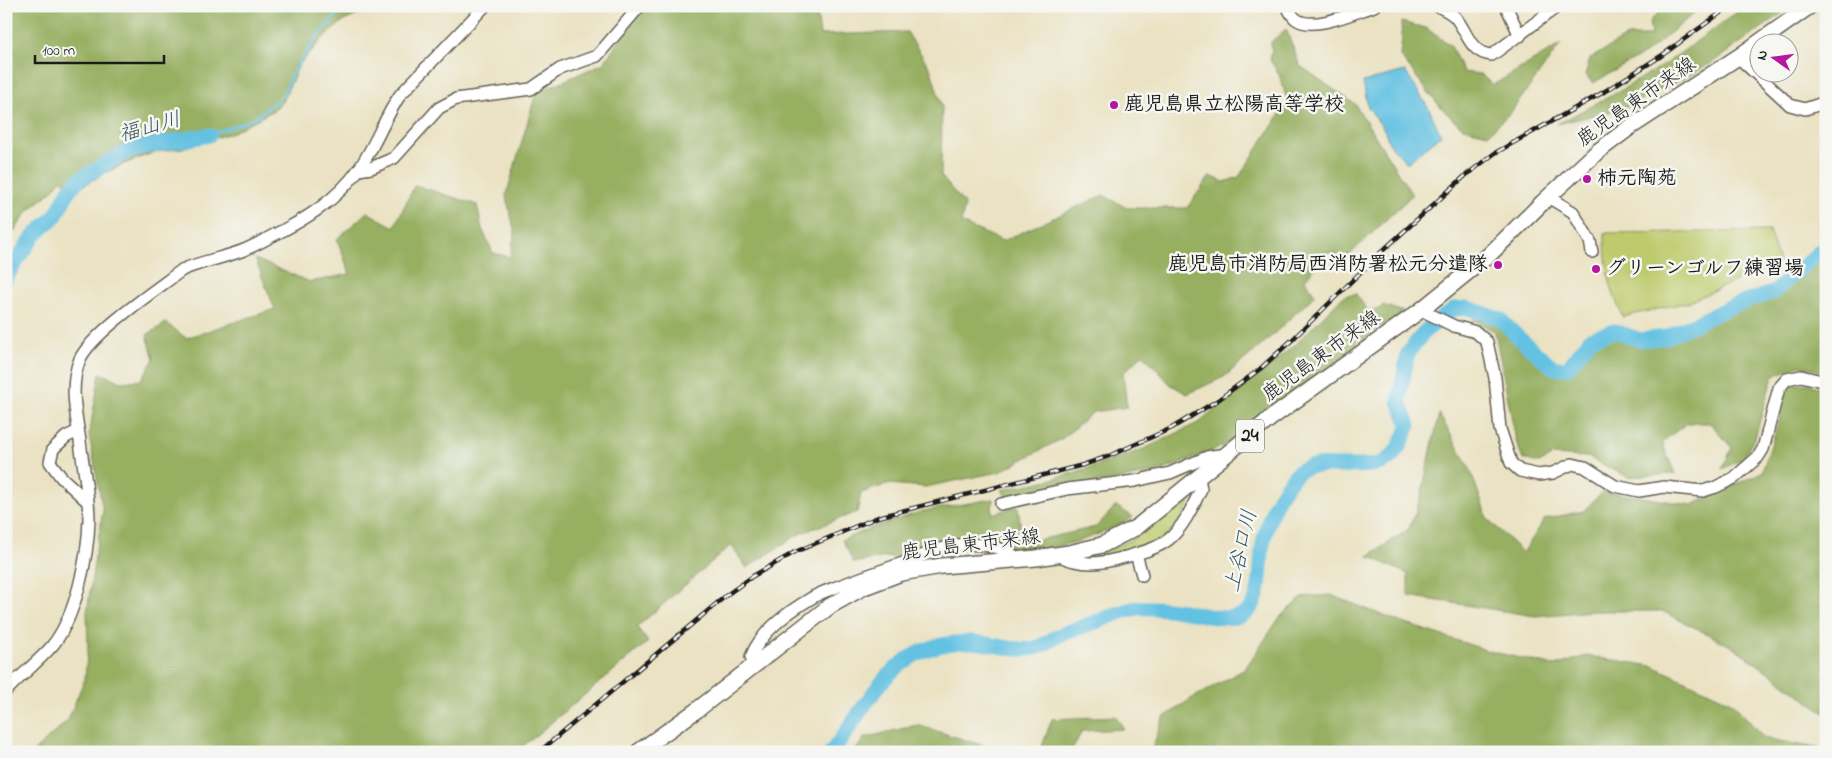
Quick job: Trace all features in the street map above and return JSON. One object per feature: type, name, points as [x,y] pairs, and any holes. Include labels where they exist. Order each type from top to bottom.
[{"type":"main road","name":"鹿児島東市来線","points":[[638,752],[697,710],[830,606],[864,587],[900,573],[942,566],[1058,555],[1102,545],[1137,527],[1271,418],[1421,310],[1489,255],[1597,152],[1629,128],[1738,57],[1810,6]]},
{"type":"street","points":[[6,691],[53,645],[72,610],[86,545],[89,520],[74,405],[75,376],[81,358],[97,337],[182,270],[246,249],[296,224],[318,210],[337,194],[369,154],[400,95],[485,6]]},
{"type":"street","points":[[358,170],[371,168],[394,158],[439,108],[456,99],[531,89],[560,69],[597,56],[640,6]]},
{"type":"street","points":[[1287,6],[1295,19],[1306,24],[1318,24],[1374,6]]},
{"type":"street","points":[[1438,6],[1455,11],[1473,46],[1482,54],[1492,55],[1558,6]]},
{"type":"street","points":[[1506,6],[1520,36]]},
{"type":"street","points":[[1738,57],[1790,105],[1805,108],[1826,102]]},
{"type":"street","points":[[1548,198],[1573,212],[1590,241],[1592,252]]},
{"type":"street","points":[[1421,310],[1454,326],[1476,332],[1487,342],[1495,378],[1500,429],[1511,463],[1520,471],[1539,475],[1553,473],[1572,464],[1585,467],[1615,486],[1639,491],[1664,487],[1703,491],[1716,487],[1745,470],[1758,457],[1763,449],[1778,388],[1786,379],[1801,376],[1826,382]]},
{"type":"street","points":[[78,431],[66,436],[53,449],[50,462],[61,477],[87,501]]},
{"type":"street","points":[[1001,504],[1067,489],[1135,481],[1170,474],[1207,457],[1219,455],[1224,457]]},
{"type":"street","points":[[1058,555],[1076,562],[1107,563],[1161,545],[1174,533],[1187,515],[1201,489],[1199,478]]},
{"type":"street","points":[[1136,554],[1142,575]]},
{"type":"green space","points":[[6,6],[376,6],[342,22],[322,39],[299,65],[282,102],[274,110],[231,133],[182,148],[155,152],[129,162],[74,191],[61,179],[51,192],[28,211],[6,243]]},
{"type":"green space","points":[[638,6],[816,6],[820,35],[907,32],[931,70],[942,107],[941,176],[965,205],[961,223],[1003,241],[1103,195],[1127,208],[1187,208],[1210,176],[1224,182],[1239,177],[1288,102],[1279,74],[1270,60],[1272,52],[1271,42],[1286,29],[1300,66],[1355,104],[1412,195],[1346,258],[1327,252],[1305,280],[1315,295],[1263,344],[1224,377],[1187,394],[1170,384],[1143,354],[1123,373],[1127,407],[1093,412],[1063,438],[999,472],[925,487],[888,484],[861,493],[857,512],[799,534],[747,568],[731,545],[637,627],[648,642],[516,752],[33,752],[68,720],[85,678],[88,644],[87,613],[103,511],[89,435],[100,373],[122,382],[141,380],[154,359],[147,335],[166,323],[186,338],[275,309],[255,259],[310,282],[350,274],[337,239],[367,212],[394,227],[415,185],[477,205],[482,229],[493,253],[510,257],[515,232],[506,196],[536,93],[604,63],[632,20]]},
{"type":"green space","points":[[1665,6],[1673,8],[1675,6],[1703,6],[1646,53],[1593,83],[1585,75],[1590,59],[1627,36],[1651,36],[1649,22]]},
{"type":"green space","points":[[1738,6],[1793,6],[1756,32],[1750,32],[1750,36],[1710,64],[1625,108],[1557,124],[1620,91],[1668,62],[1740,10]]},
{"type":"green space","points":[[1401,22],[1426,28],[1451,46],[1463,72],[1480,74],[1493,85],[1561,44],[1511,112],[1488,134],[1465,128],[1457,123],[1439,105],[1400,56]]},
{"type":"green space","points":[[1769,231],[1779,262],[1688,302],[1623,317],[1614,296],[1609,276],[1605,233]]},
{"type":"green space","points":[[1826,252],[1826,373],[1800,365],[1773,376],[1755,437],[1743,459],[1722,469],[1732,448],[1710,423],[1687,423],[1662,442],[1675,474],[1628,477],[1588,457],[1553,455],[1539,463],[1523,459],[1516,441],[1495,332],[1472,319],[1496,323],[1553,374],[1568,373],[1592,343],[1612,336],[1640,345],[1670,343],[1734,311],[1781,294]]},
{"type":"green space","points":[[1356,294],[1368,311],[1379,309],[1383,305],[1403,312],[1390,323],[1380,326],[1364,340],[1356,337],[1359,346],[1266,412],[1223,446],[1154,473],[1008,498],[1001,490],[1049,480],[1099,465],[1146,448],[1200,422],[1296,344],[1337,302],[1346,295]]},
{"type":"green space","points":[[1788,384],[1809,384],[1826,391],[1826,714],[1735,648],[1662,611],[1593,611],[1535,616],[1408,596],[1408,574],[1368,556],[1409,529],[1421,497],[1439,414],[1470,469],[1487,518],[1523,553],[1545,519],[1584,511],[1603,491],[1692,505],[1762,472],[1781,415],[1781,401]]},
{"type":"green space","points":[[1197,488],[1178,522],[1163,538],[1147,546],[1102,559],[1101,554],[1131,540],[1152,526]]},
{"type":"green space","points":[[993,499],[992,514],[1018,506],[1022,541],[1030,542],[1096,527],[1116,506],[1133,517],[1093,536],[1050,548],[1021,549],[1005,547],[979,540],[977,533],[937,544],[903,558],[886,557],[854,563],[842,540],[923,511]]},
{"type":"green space","points":[[1331,595],[1397,621],[1489,651],[1555,666],[1586,656],[1653,666],[1733,703],[1764,738],[1826,750],[1826,752],[1151,752],[1163,718],[1191,699],[1245,669],[1280,617],[1302,597]]},
{"type":"green space","points":[[1116,716],[1124,729],[1082,731],[1071,752],[1040,752],[1052,719]]},
{"type":"green space","points":[[917,725],[1006,752],[855,752],[864,738]]},
{"type":"water","points":[[1405,71],[1429,109],[1441,135],[1407,163],[1389,143],[1385,131],[1368,107],[1363,82]]},
{"type":"waterway","points":[[209,135],[253,119],[282,97],[293,73],[316,38],[337,15],[352,6]]},
{"type":"waterway","name":"福山川","points":[[6,278],[34,236],[56,215],[69,190],[80,179],[126,152],[147,146],[209,135]]},
{"type":"waterway","name":"上谷口川","points":[[831,752],[886,678],[901,664],[919,653],[940,645],[975,642],[1018,649],[1035,648],[1062,634],[1124,611],[1138,608],[1166,609],[1227,618],[1240,616],[1248,611],[1254,604],[1257,594],[1263,543],[1267,527],[1275,505],[1283,491],[1297,472],[1305,468],[1313,466],[1380,464],[1396,451],[1409,425],[1399,401],[1408,353],[1424,332],[1454,309],[1468,308],[1500,319],[1554,368],[1568,368],[1590,339],[1615,331],[1640,340],[1667,337],[1730,307],[1774,292],[1826,246]]},
{"type":"railway","points":[[539,752],[728,594],[753,576],[795,552],[878,517],[1083,465],[1109,456],[1172,428],[1218,400],[1260,369],[1379,254],[1465,176],[1495,153],[1602,93],[1661,56],[1730,6]]},
{"type":"place","name":"鹿児島県立松陽高等学校","points":[[1114,105]]},
{"type":"place","name":"柿元陶苑","points":[[1587,179]]},
{"type":"place","name":"鹿児島市消防局西消防署松元分遣隊","points":[[1498,265]]},
{"type":"place","name":"グリーンゴルフ練習場","points":[[1596,269]]}]
